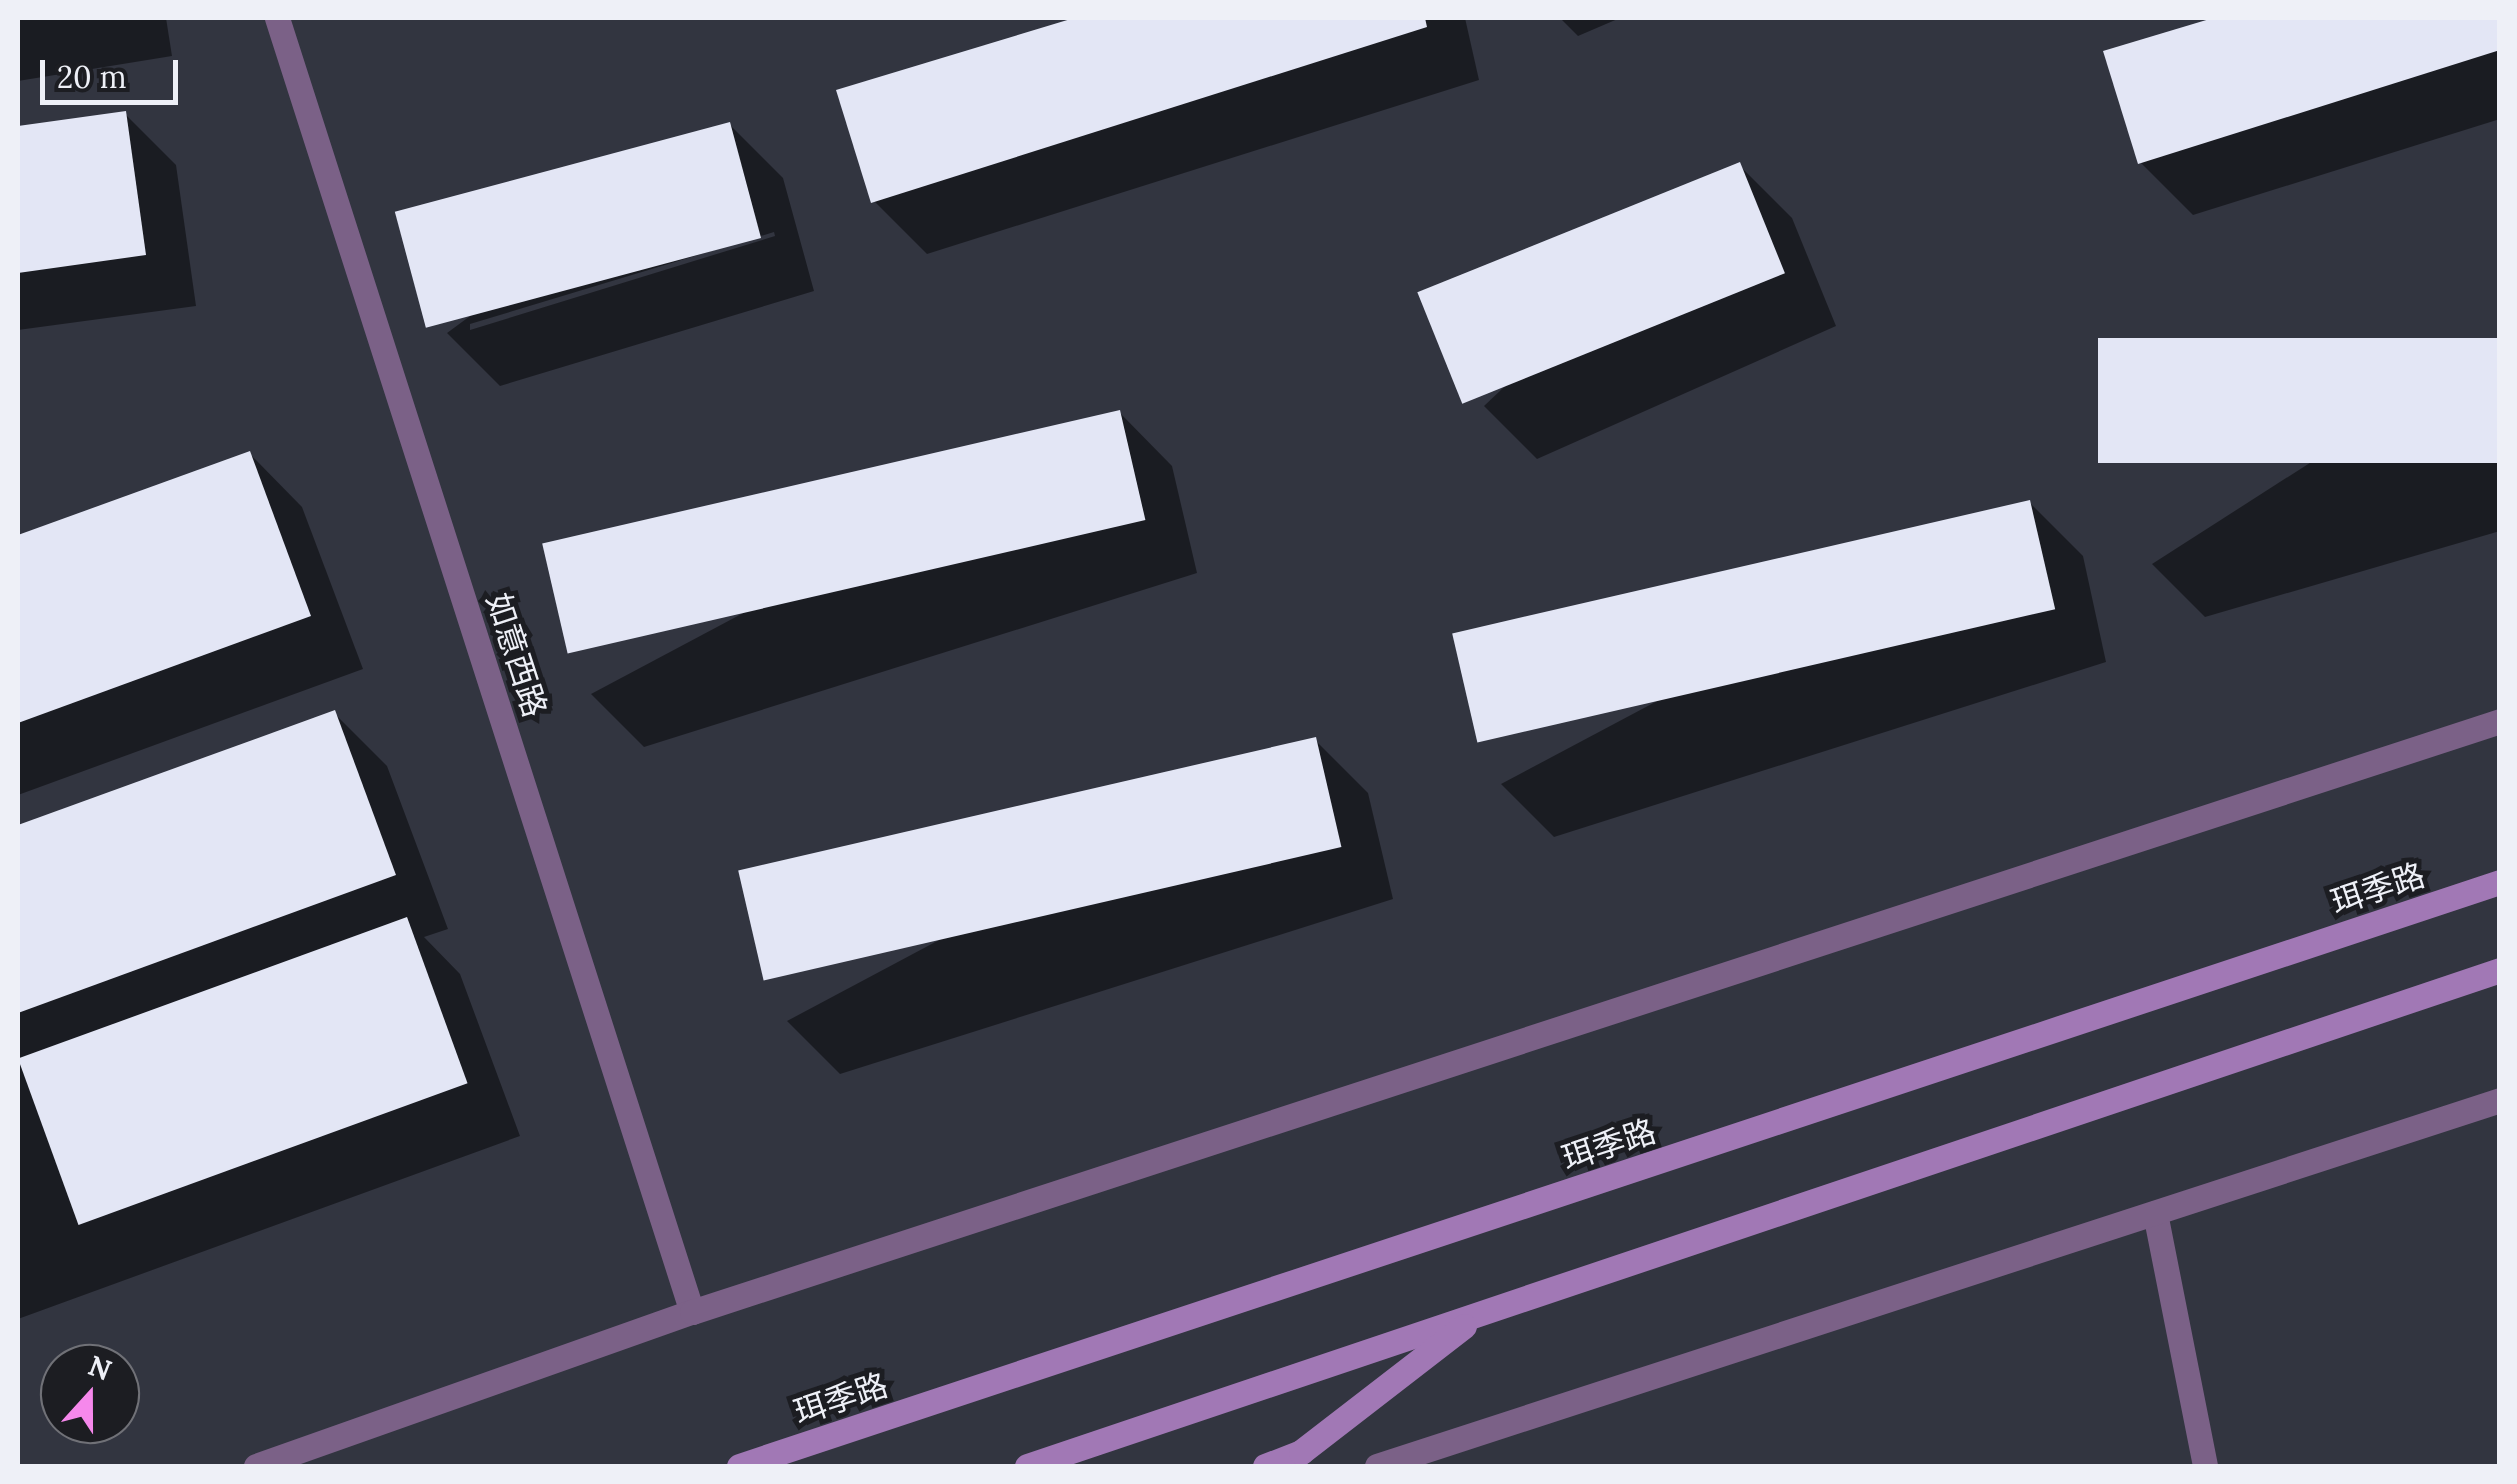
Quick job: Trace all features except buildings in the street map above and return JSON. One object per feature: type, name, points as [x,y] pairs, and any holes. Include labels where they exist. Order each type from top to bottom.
[{"type":"main road","name":"珥季路","points":[[739,1466],[2500,882]]},
{"type":"main road","points":[[1027,1466],[2500,970]]},
{"type":"main road","points":[[1265,1466],[1300,1452],[1482,1313]]},
{"type":"street","name":"如意西路","points":[[278,18],[692,1312]]},
{"type":"street","points":[[256,1466],[692,1312],[2500,721]]},
{"type":"street","points":[[1377,1466],[2500,1100]]},
{"type":"street","points":[[2155,1213],[2205,1466]]}]
